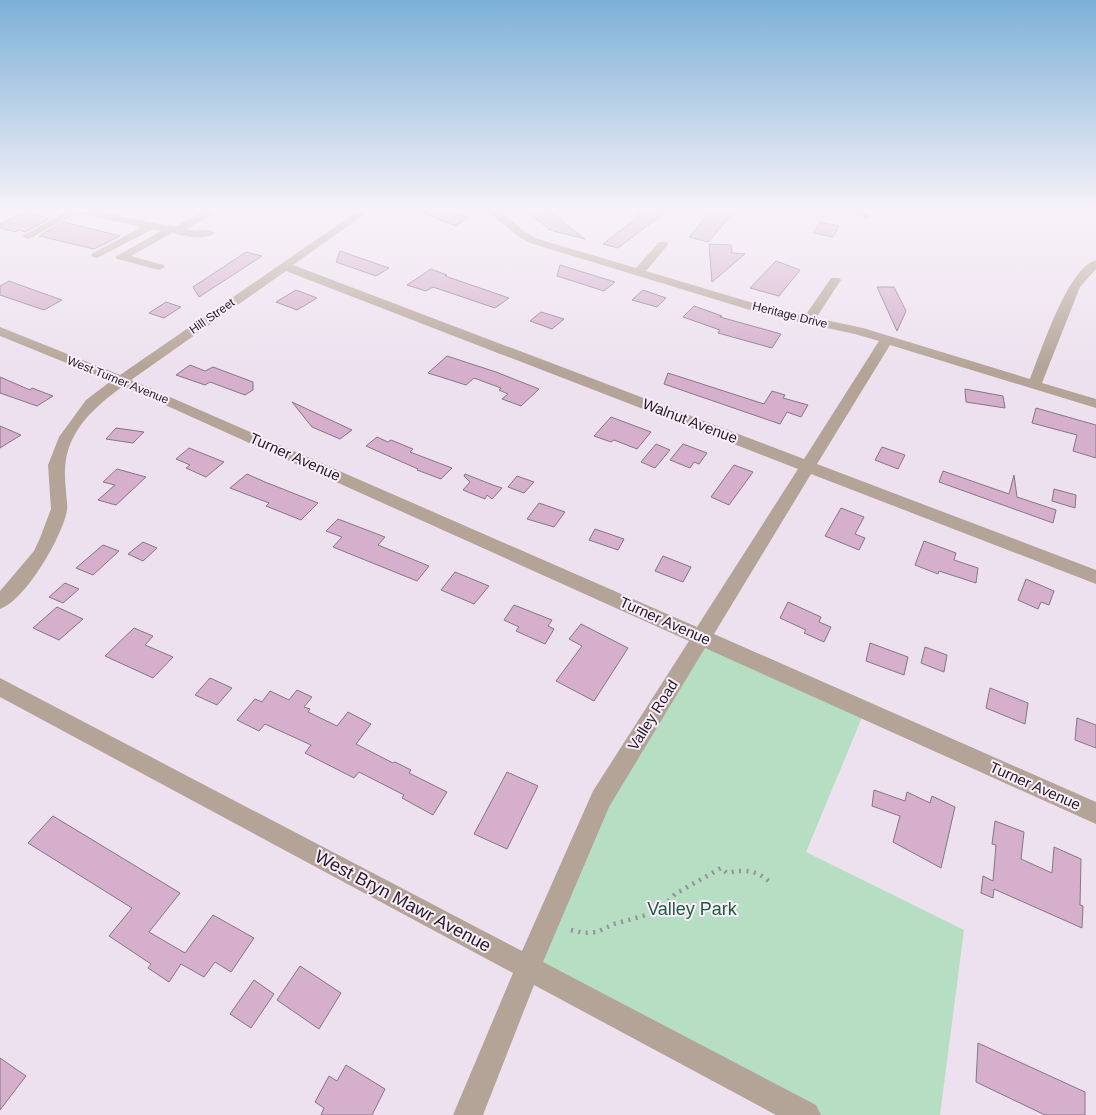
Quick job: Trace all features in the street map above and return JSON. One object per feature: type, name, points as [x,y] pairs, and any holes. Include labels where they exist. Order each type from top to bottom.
[{"type":"street","points":[[144,263],[159,267]]},
{"type":"street","name":"Hill Street","points":[[0,602],[40,556],[49,538],[60,509],[56,465],[66,437],[91,404],[134,371],[288,263]]},
{"type":"street","name":"Heritage Drive","points":[[609,263],[774,313],[858,331],[1096,404]]},
{"type":"street","points":[[639,272],[647,263]]},
{"type":"street","points":[[1034,386],[1074,286],[1086,271],[1096,263]]},
{"type":"street","name":"Walnut Avenue","points":[[284,266],[1096,577]]},
{"type":"street","points":[[808,321],[834,280]]},
{"type":"street","name":"West Turner Avenue","points":[[0,331],[234,430]]},
{"type":"street","name":"Valley Road","points":[[468,1115],[527,967],[602,799],[886,340]]},
{"type":"street","points":[[96,370],[134,371]]},
{"type":"street","name":"Turner Avenue","points":[[234,430],[1096,813]]},
{"type":"street","name":"West Bryn Mawr Avenue","points":[[0,687],[806,1115]]},
{"type":"path","points":[[571,930],[584,933],[597,932],[614,924],[643,916],[664,906],[674,894],[721,868],[727,873],[746,868],[763,875],[771,883]]},
{"type":"green space","name":"Valley Park","points":[[702,637],[865,710],[806,852],[964,930],[940,1115],[806,1115],[527,967],[554,904]]},
{"type":"building","points":[[229,263],[251,263],[199,297],[193,287]]},
{"type":"building","points":[[339,263],[375,263],[389,268],[376,276]]},
{"type":"building","points":[[711,263],[734,263],[712,282]]},
{"type":"building","points":[[774,263],[781,263],[800,270],[779,296],[750,288]]},
{"type":"building","points":[[560,265],[615,282],[604,291],[557,276]]},
{"type":"building","points":[[431,269],[447,275],[445,276],[509,298],[495,308],[433,287],[426,291],[407,285]]},
{"type":"building","points":[[9,281],[62,300],[44,310],[0,295],[0,286]]},
{"type":"building","points":[[877,287],[894,287],[906,311],[897,331]]},
{"type":"building","points":[[296,290],[317,298],[297,310],[276,302]]},
{"type":"building","points":[[643,290],[666,298],[657,307],[632,300]]},
{"type":"building","points":[[166,302],[181,307],[164,318],[149,313]]},
{"type":"building","points":[[694,306],[722,316],[720,317],[781,334],[772,348],[718,333],[720,330],[683,317]]},
{"type":"building","points":[[541,312],[564,319],[552,329],[530,321]]},
{"type":"building","points":[[447,356],[539,389],[521,406],[502,399],[508,394],[499,390],[501,388],[474,378],[466,385],[428,373]]},
{"type":"building","points":[[190,365],[205,371],[213,367],[253,382],[253,390],[245,395],[210,382],[205,385],[176,375]]},
{"type":"building","points":[[668,373],[764,404],[772,391],[785,395],[783,398],[808,405],[801,417],[787,412],[780,424],[664,384]]},
{"type":"building","points":[[0,377],[30,390],[32,388],[53,396],[37,406],[0,393]]},
{"type":"building","points":[[965,389],[1003,396],[1005,408],[966,402]]},
{"type":"building","points":[[292,402],[352,430],[340,439],[312,427]]},
{"type":"building","points":[[1036,408],[1096,425],[1096,458],[1073,451],[1077,435],[1032,423]]},
{"type":"building","points":[[611,417],[651,432],[637,449],[614,440],[611,442],[594,436]]},
{"type":"building","points":[[0,426],[21,435],[0,448]]},
{"type":"building","points":[[116,428],[144,432],[133,443],[106,439]]},
{"type":"building","points":[[377,437],[388,442],[391,440],[413,449],[410,452],[452,468],[441,479],[417,470],[366,446]]},
{"type":"building","points":[[656,444],[670,450],[655,468],[641,462]]},
{"type":"building","points":[[683,444],[707,453],[699,464],[694,462],[690,468],[670,460]]},
{"type":"building","points":[[882,447],[905,455],[898,469],[875,460]]},
{"type":"building","points":[[189,448],[224,462],[206,477],[186,468],[190,465],[176,459]]},
{"type":"building","points":[[734,465],[753,472],[729,505],[711,497]]},
{"type":"building","points":[[117,469],[146,477],[116,505],[98,500],[115,485],[103,482]]},
{"type":"building","points":[[943,471],[1009,494],[1014,475],[1017,497],[1056,510],[1053,523],[939,482]]},
{"type":"building","points":[[247,474],[318,503],[301,520],[266,506],[269,503],[230,488]]},
{"type":"building","points":[[465,474],[502,488],[492,499],[487,495],[485,499],[463,490],[470,482],[464,476]]},
{"type":"building","points":[[517,476],[534,482],[524,493],[508,487]]},
{"type":"building","points":[[1054,489],[1076,495],[1075,508],[1052,501]]},
{"type":"building","points":[[539,503],[565,512],[554,527],[527,519]]},
{"type":"building","points":[[841,508],[864,517],[855,534],[865,538],[859,550],[825,536]]},
{"type":"building","points":[[338,519],[385,537],[378,545],[429,566],[417,581],[333,547],[342,537],[326,531]]},
{"type":"building","points":[[595,529],[624,539],[618,550],[589,540]]},
{"type":"building","points":[[924,541],[956,553],[954,560],[978,568],[976,583],[939,571],[938,574],[915,565]]},
{"type":"building","points":[[143,542],[157,548],[143,561],[128,554]]},
{"type":"building","points":[[103,545],[119,551],[93,575],[76,568]]},
{"type":"building","points":[[663,556],[691,567],[683,582],[655,571]]},
{"type":"building","points":[[455,572],[489,586],[474,604],[441,590]]},
{"type":"building","points":[[1026,579],[1054,591],[1049,605],[1041,602],[1038,609],[1018,600]]},
{"type":"building","points":[[65,583],[79,589],[63,603],[49,597]]},
{"type":"building","points":[[788,602],[821,617],[819,622],[831,627],[824,642],[804,633],[806,630],[780,618]]},
{"type":"building","points":[[514,605],[552,620],[548,626],[554,629],[545,644],[516,631],[519,627],[504,620]]},
{"type":"building","points":[[57,607],[83,619],[59,640],[33,628]]},
{"type":"building","points":[[581,624],[628,648],[594,701],[556,681],[582,646],[569,639]]},
{"type":"building","points":[[134,628],[153,636],[145,645],[173,657],[153,678],[105,656]]},
{"type":"building","points":[[870,643],[908,657],[904,675],[866,661]]},
{"type":"building","points":[[925,647],[947,655],[944,672],[921,663]]},
{"type":"building","points":[[210,678],[232,688],[217,705],[195,695]]},
{"type":"building","points":[[990,688],[1028,703],[1025,724],[986,708]]},
{"type":"building","points":[[297,690],[312,697],[304,707],[310,709],[308,712],[337,726],[348,712],[371,724],[356,744],[411,770],[409,773],[447,792],[433,815],[402,798],[404,795],[359,772],[354,778],[305,753],[311,745],[265,724],[259,731],[237,720],[255,699],[262,702],[270,691],[289,700]]},
{"type":"building","points":[[1077,718],[1096,725],[1096,748],[1075,740]]},
{"type":"building","points":[[507,772],[538,786],[507,849],[474,834]]},
{"type":"building","points":[[874,790],[905,801],[907,792],[930,803],[932,796],[955,807],[941,868],[893,842],[900,816],[872,806]]},
{"type":"building","points":[[53,816],[180,893],[149,932],[185,953],[213,915],[254,938],[231,972],[215,962],[204,977],[181,964],[169,982],[148,968],[151,964],[109,936],[132,908],[28,843]]},
{"type":"building","points":[[995,821],[1024,832],[1021,859],[1052,873],[1054,847],[1081,859],[1080,905],[1083,906],[1082,928],[994,889],[993,898],[981,893],[983,876],[993,881],[996,845],[992,844]]},
{"type":"building","points":[[300,966],[341,993],[319,1029],[277,1000]]},
{"type":"building","points":[[254,980],[274,994],[251,1028],[230,1014]]},
{"type":"building","points":[[978,1043],[1085,1092],[1085,1115],[1045,1115],[976,1082]]},
{"type":"building","points":[[0,1058],[26,1076],[0,1110]]},
{"type":"building","points":[[346,1065],[385,1089],[372,1115],[321,1115],[324,1108],[315,1102],[329,1076],[337,1081]]}]
